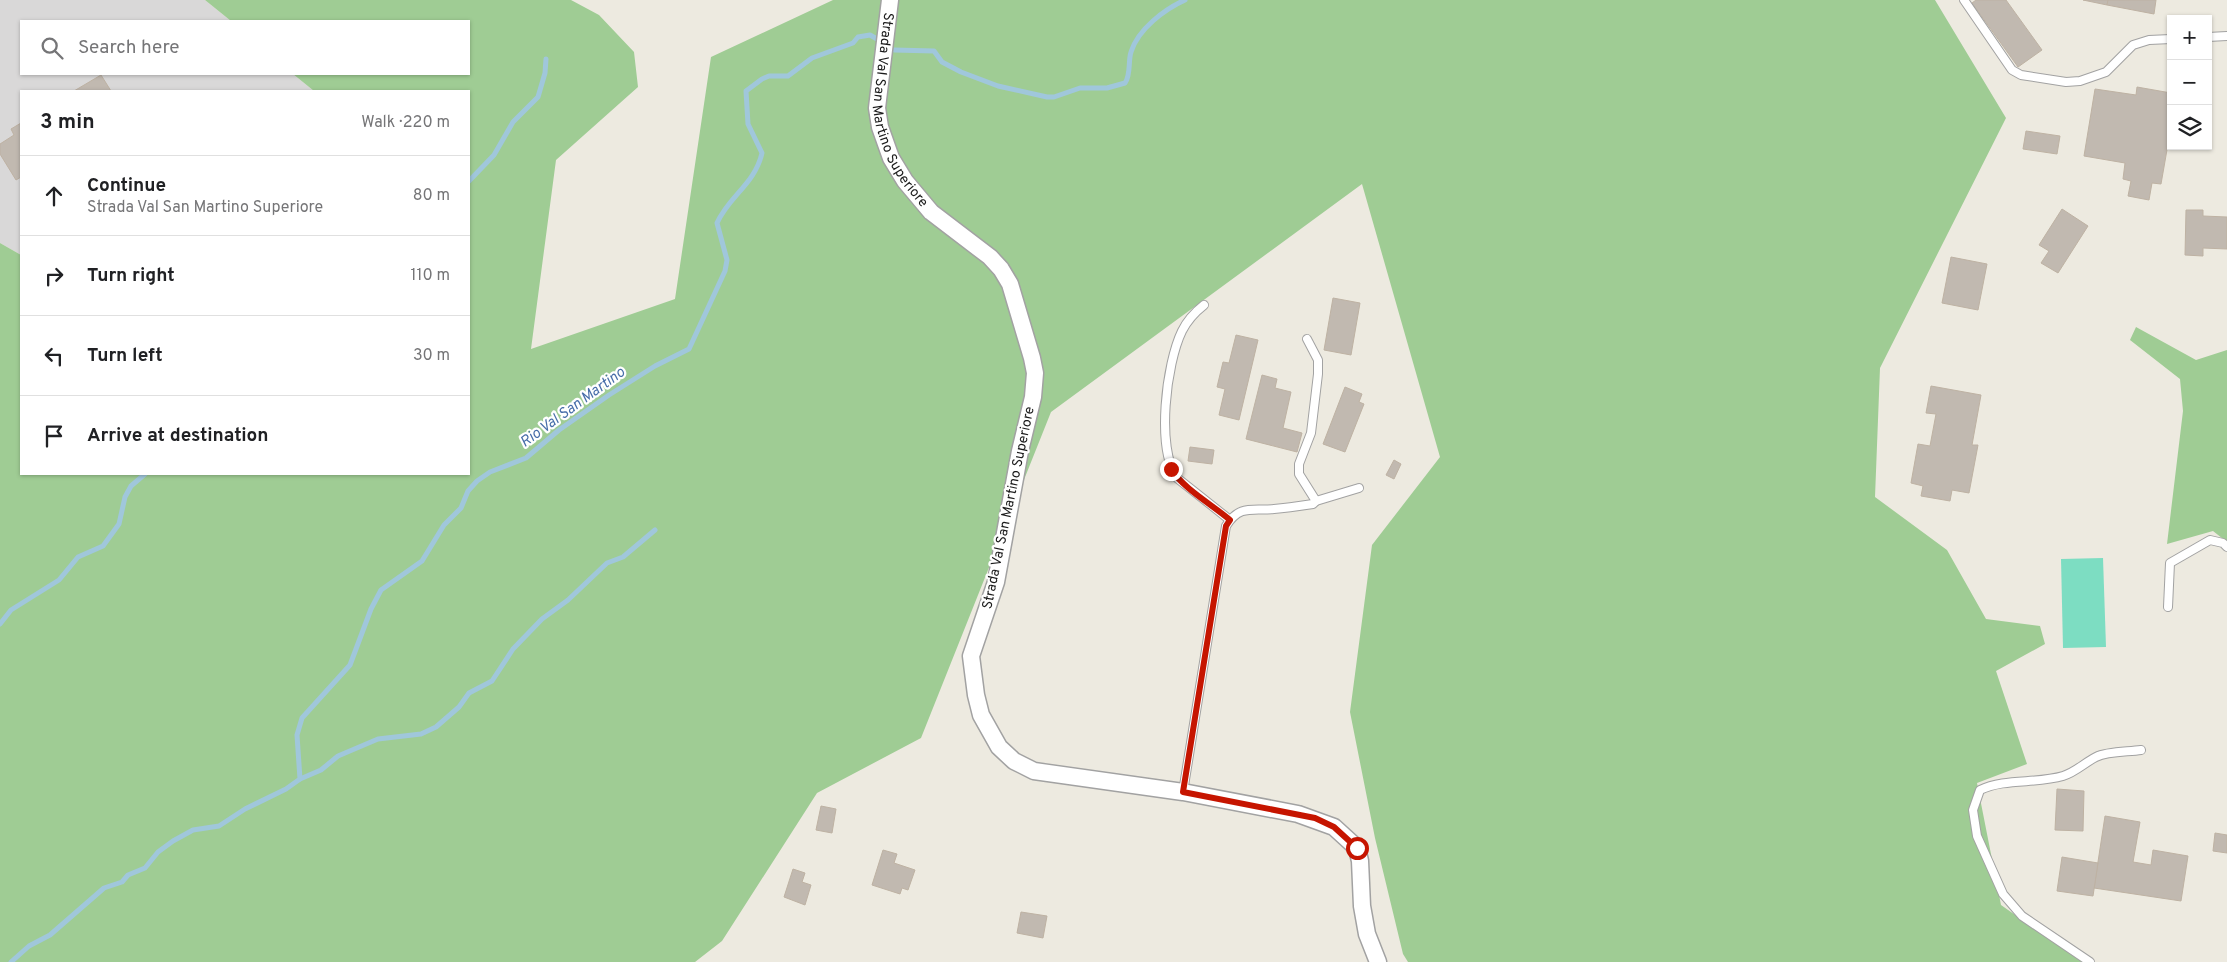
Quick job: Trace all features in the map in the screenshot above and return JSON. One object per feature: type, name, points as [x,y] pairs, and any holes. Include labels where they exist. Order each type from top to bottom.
[{"type":"street","name":"Strada Val San Martino Superiore","points":[[890,0],[877,108],[880,127],[891,158],[906,181],[931,212],[990,257],[1001,269],[1010,284],[1035,373],[1033,397],[1020,451],[996,582],[971,656],[972,671],[982,715],[999,747],[1014,761],[1034,770],[1183,792],[1315,818],[1334,827],[1357,848],[1360,861],[1362,906],[1367,934],[1378,962]]},
{"type":"lane","points":[[1964,0],[2012,70],[2021,74],[2066,82],[2080,81],[2106,72],[2133,45],[2139,42],[2167,39]]},
{"type":"lane","points":[[2212,37],[2227,36]]},
{"type":"lane","points":[[1204,305],[1190,319],[1178,340],[1168,388],[1164,420],[1171,469],[1177,478],[1230,520]]},
{"type":"lane","points":[[1306,339],[1318,360],[1318,374],[1311,434],[1299,464],[1299,474],[1316,501]]},
{"type":"lane","points":[[1183,792],[1226,526],[1230,520],[1242,511],[1255,507],[1270,509],[1313,504],[1316,501],[1359,488]]},
{"type":"lane","points":[[2168,607],[2170,563],[2210,540],[2223,543],[2227,547]]},
{"type":"lane","points":[[2090,962],[2022,916],[2003,894],[1977,836],[1973,810],[1980,790],[1994,784],[2036,782],[2064,776],[2080,769],[2097,756],[2141,750]]},
{"type":"shaded area","points":[[0,0],[205,0],[230,20],[20,20],[20,75],[294,75],[313,90],[20,90],[20,254],[0,243]]},
{"type":"green space","points":[[205,0],[571,0],[599,15],[634,52],[638,87],[556,160],[531,349],[675,299],[711,57],[833,0],[1935,0],[2006,118],[1880,368],[1875,497],[1947,550],[1986,619],[2040,626],[2045,644],[1996,671],[2027,764],[1977,783],[2001,905],[2082,962],[1408,962],[1403,954],[1375,838],[1350,712],[1372,545],[1440,457],[1362,184],[1051,412],[921,738],[817,793],[722,941],[695,962],[0,962],[0,243],[20,254],[20,475],[470,475],[470,90],[313,90],[294,75],[470,75],[470,20],[230,20]]},
{"type":"green space","points":[[2136,327],[2196,360],[2227,350],[2227,542],[2213,531],[2167,544],[2183,411],[2180,379],[2130,340]]},
{"type":"green space","points":[[2103,558],[2106,647],[2063,648],[2061,559]]},
{"type":"building","points":[[1976,0],[2006,0],[2042,50],[2018,67],[1972,3]]},
{"type":"building","points":[[2083,0],[2108,0],[2107,5]]},
{"type":"building","points":[[2108,0],[2156,0],[2154,14],[2107,5]]},
{"type":"building","points":[[101,75],[110,90],[76,90]]},
{"type":"building","points":[[2137,87],[2167,92],[2167,150],[2161,184],[2152,183],[2149,200],[2128,196],[2131,181],[2123,179],[2125,163],[2084,156],[2095,89],[2136,95]]},
{"type":"building","points":[[20,124],[20,178],[16,180],[0,154],[0,144],[14,135],[11,129]]},
{"type":"building","points":[[2026,131],[2060,136],[2057,154],[2023,149]]},
{"type":"building","points":[[2062,209],[2088,226],[2058,273],[2041,263],[2049,251],[2039,245]]},
{"type":"building","points":[[2186,210],[2203,210],[2203,216],[2227,217],[2227,249],[2203,248],[2203,256],[2185,255]]},
{"type":"building","points":[[1951,257],[1987,264],[1978,310],[1942,303]]},
{"type":"building","points":[[1333,298],[1360,303],[1351,355],[1324,350]]},
{"type":"building","points":[[1236,335],[1258,340],[1239,420],[1219,415],[1225,389],[1217,387],[1223,362],[1229,363]]},
{"type":"building","points":[[1262,375],[1277,379],[1275,388],[1291,392],[1283,428],[1302,433],[1297,452],[1246,439]]},
{"type":"building","points":[[1931,386],[1981,395],[1972,445],[1978,445],[1969,493],[1952,490],[1950,501],[1921,496],[1923,486],[1911,483],[1918,444],[1930,446],[1936,414],[1926,413]]},
{"type":"building","points":[[1345,387],[1362,394],[1359,402],[1364,404],[1345,452],[1323,444]]},
{"type":"building","points":[[1190,447],[1214,450],[1212,464],[1188,461]]},
{"type":"building","points":[[1394,460],[1401,464],[1394,479],[1386,475]]},
{"type":"building","points":[[2057,789],[2084,791],[2083,831],[2055,830]]},
{"type":"building","points":[[821,806],[836,809],[832,833],[816,830]]},
{"type":"building","points":[[2105,816],[2140,822],[2133,862],[2151,865],[2153,850],[2188,856],[2181,901],[2094,888]]},
{"type":"building","points":[[2215,833],[2227,835],[2227,853],[2213,851]]},
{"type":"building","points":[[883,850],[897,854],[894,863],[915,870],[908,890],[902,888],[900,894],[872,885]]},
{"type":"building","points":[[2062,857],[2098,863],[2093,896],[2057,891]]},
{"type":"building","points":[[793,869],[805,873],[802,882],[811,885],[805,905],[784,897]]},
{"type":"building","points":[[1021,912],[1047,916],[1043,938],[1017,933]]},
{"type":"waterway","name":"Rio Val San Martino","points":[[894,50],[934,51],[942,62],[961,72],[998,86],[1047,97],[1054,97],[1080,88],[1107,88],[1125,83],[1127,80],[1131,52],[1146,28],[1161,14],[1185,0]]},
{"type":"waterway","name":"Rio Val San Martino","points":[[11,962],[29,946],[50,935],[104,888],[122,882],[128,875],[145,868],[158,852],[173,841],[193,830],[219,826],[245,809],[286,789],[300,779],[297,735],[302,718],[350,665],[371,609],[381,590],[422,561],[444,525],[461,508],[468,491],[477,481],[490,472],[526,458],[559,430],[609,395],[655,366],[689,349],[725,271],[727,260],[717,223],[728,205],[754,173],[762,153],[748,124],[746,91],[769,76],[788,76],[812,58],[853,43],[858,37],[870,35],[877,39]]},
{"type":"waterway","points":[[470,180],[494,155],[513,122],[538,97],[545,73],[546,59]]},
{"type":"waterway","points":[[0,624],[11,610],[59,580],[78,557],[103,546],[119,524],[125,497],[131,486],[144,475]]},
{"type":"waterway","points":[[300,779],[321,770],[338,756],[378,739],[421,734],[436,727],[459,707],[469,693],[492,681],[513,649],[542,619],[568,600],[607,563],[623,557],[655,530]]},
{"type":"route","points":[[1171,469],[1177,478],[1189,489],[1206,499],[1230,520],[1226,526],[1183,792],[1315,818],[1334,827],[1357,848]]}]
